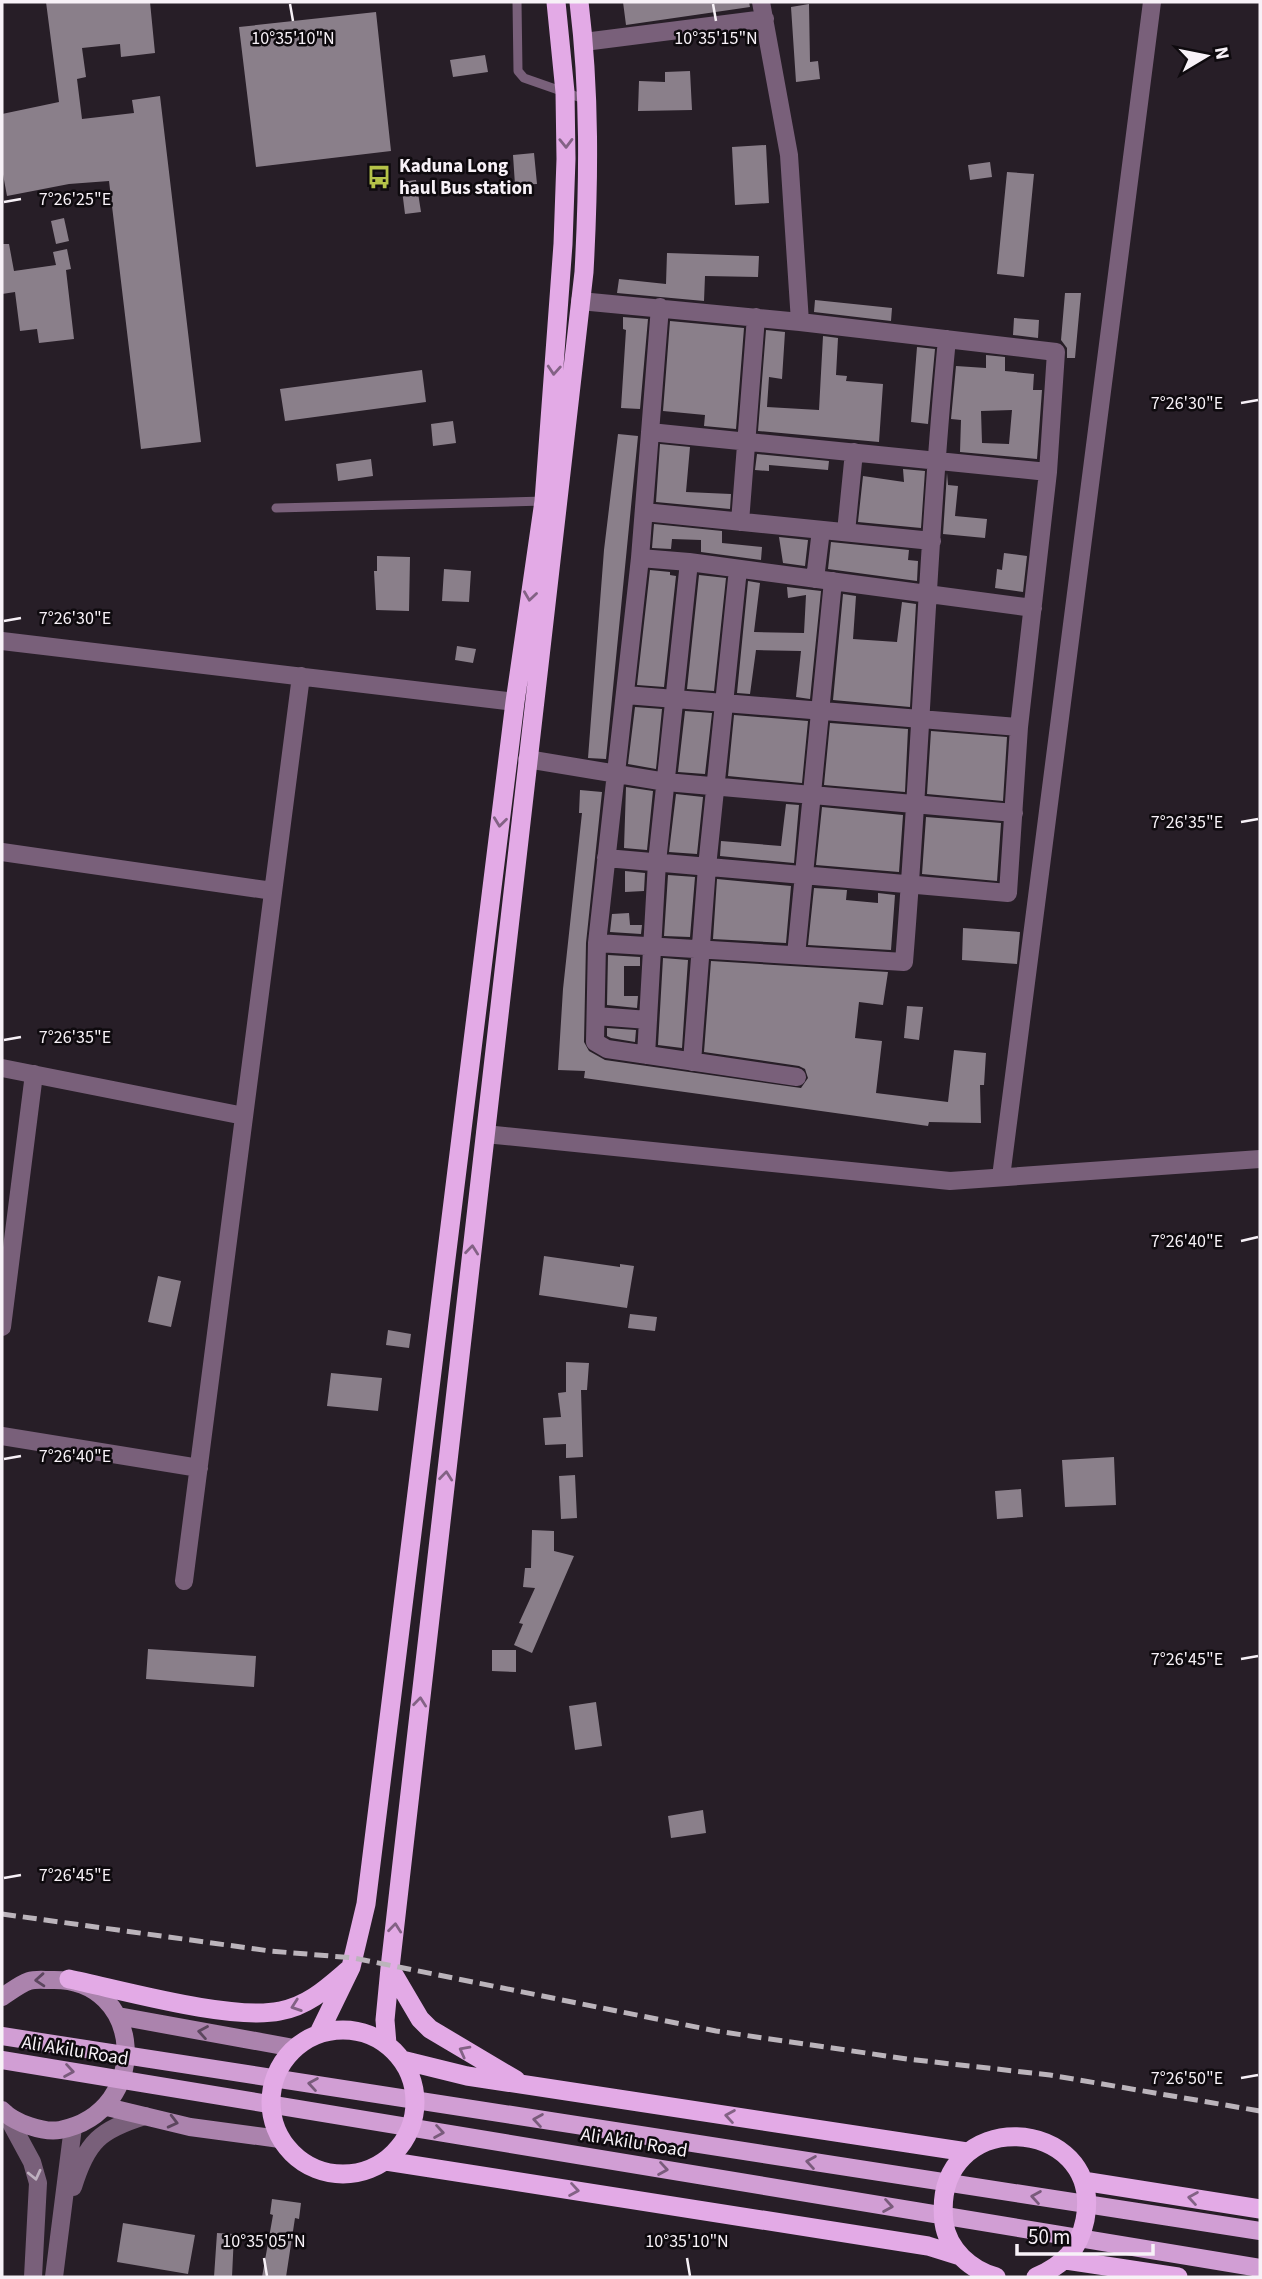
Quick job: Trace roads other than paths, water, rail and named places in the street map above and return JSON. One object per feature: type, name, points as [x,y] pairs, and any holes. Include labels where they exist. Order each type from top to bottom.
[{"type":"highway","points":[[319,2033],[351,1967],[366,1904],[515,702],[544,501],[563,244],[565,92],[556,2]]},
{"type":"highway","points":[[387,2045],[385,2020],[390,1968],[580,301],[589,191],[588,100],[579,2]]},
{"type":"highway","points":[[69,1979],[221,2008],[280,2011],[309,2001],[351,1967]]},
{"type":"highway","points":[[390,1968],[420,2019],[430,2029],[523,2085]]},
{"type":"highway","points":[[342,2029],[364,2032],[387,2045],[402,2060],[413,2086],[414,2114],[405,2140],[386,2161],[359,2173],[328,2174],[300,2161],[280,2139],[271,2114],[272,2089],[281,2064],[294,2049],[319,2033],[342,2029]]},
{"type":"highway","points":[[402,2060],[467,2076],[967,2152]]},
{"type":"highway","points":[[996,2277],[981,2273],[960,2256],[945,2231],[942,2202],[949,2175],[967,2152],[991,2138],[1018,2134],[1045,2141],[1068,2157],[1083,2181],[1087,2207],[1082,2236],[1066,2260],[1036,2277]]},
{"type":"highway","points":[[386,2161],[928,2246],[960,2256]]},
{"type":"highway","points":[[1083,2181],[1260,2209]]},
{"type":"highway","points":[[1066,2260],[1178,2277]]},
{"type":"main road","points":[[2,1997],[30,1980],[69,1979],[98,1993],[118,2016],[127,2047],[124,2079],[107,2106],[73,2127],[48,2132],[4,2112]]},
{"type":"main road","points":[[118,2016],[294,2049]]},
{"type":"main road","name":"Ali Akilu Road","points":[[2,2036],[1260,2231]]},
{"type":"main road","name":"Ali Akilu Road","points":[[2,2060],[1260,2268]]},
{"type":"main road","points":[[107,2106],[190,2127],[280,2139]]},
{"type":"street","points":[[1001,1177],[1152,2]]},
{"type":"street","points":[[584,42],[763,10],[789,155],[800,322]]},
{"type":"street","points":[[580,301],[756,317],[1056,352],[1048,471],[1019,727],[1007,893],[606,858]]},
{"type":"street","points":[[660,307],[626,695],[597,943],[595,1042],[600,1047],[646,1055],[797,1077]]},
{"type":"street","points":[[740,522],[756,317]]},
{"type":"street","points":[[597,943],[904,962],[930,594],[936,460],[947,339]]},
{"type":"street","points":[[650,432],[1048,471]]},
{"type":"street","points":[[846,532],[853,452]]},
{"type":"street","points":[[643,512],[932,541]]},
{"type":"street","points":[[796,956],[819,711],[824,580],[821,530]]},
{"type":"street","points":[[639,558],[689,562],[1033,608]]},
{"type":"street","points":[[646,1055],[657,862],[689,562]]},
{"type":"street","points":[[692,1062],[707,867],[738,569]]},
{"type":"street","points":[[2,641],[515,702]]},
{"type":"street","points":[[184,1581],[301,676]]},
{"type":"street","points":[[626,695],[1019,727]]},
{"type":"street","points":[[527,759],[666,782],[1014,813]]},
{"type":"street","points":[[2,852],[273,891]]},
{"type":"street","points":[[596,1016],[648,1020]]},
{"type":"street","points":[[2,1068],[244,1116]]},
{"type":"street","points":[[2,1327],[8,1234],[34,1074]]},
{"type":"street","points":[[485,1134],[950,1181],[1260,1159]]},
{"type":"street","points":[[2,1436],[199,1468]]},
{"type":"street","points":[[4,2112],[32,2162],[38,2183],[33,2277]]},
{"type":"street","points":[[61,2223],[82,2159],[109,2127],[145,2116]]},
{"type":"street","points":[[54,2277],[73,2127]]},
{"type":"lane","points":[[517,2],[518,71],[524,78],[588,100]]},
{"type":"lane","points":[[276,508],[544,501]]},
{"type":"railway","points":[[2,1914],[270,1951],[354,1958],[716,2031],[907,2059],[1050,2075],[1260,2111]]},
{"type":"place","name":"Kaduna Long haul Bus station","points":[[379,177]]}]
